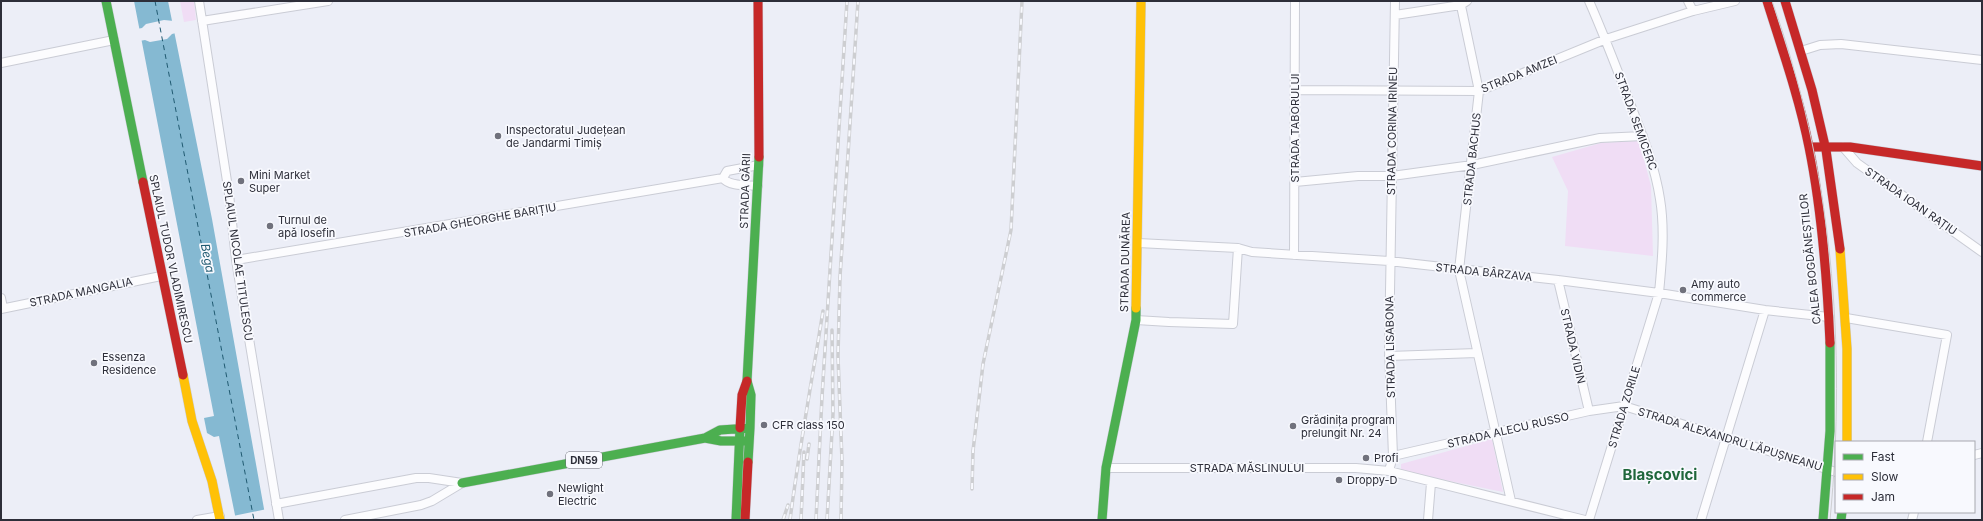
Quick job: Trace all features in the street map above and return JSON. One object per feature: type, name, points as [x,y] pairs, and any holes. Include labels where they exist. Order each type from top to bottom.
[{"type":"main road","name":"SPLAIUL TUDOR VLADIMIRESCU","points":[[106,1],[161,276],[192,421],[212,481],[220,518]]},
{"type":"main road","name":"STRADA GĂRII","points":[[736,520],[742,395],[747,381],[759,165],[758,1]]},
{"type":"main road","name":"STRADA DUNĂREA","points":[[1102,520],[1106,468],[1136,320],[1141,1]]},
{"type":"main road","name":"CALEA BOGDĂNEȘTILOR","points":[[1767,1],[1780,40],[1809,147],[1820,218],[1829,317],[1831,369],[1832,471],[1823,520]]},
{"type":"main road","points":[[1785,1],[1801,50],[1826,146],[1836,217],[1846,318],[1846,441]]},
{"type":"main road","points":[[1809,147],[1843,147],[1982,166]]},
{"type":"main road","name":"STRADA GĂRII","points":[[745,520],[751,395],[747,381]]},
{"type":"main road","name":"DN59","points":[[462,483],[705,438],[720,430],[750,428]]},
{"type":"main road","name":"DN59","points":[[705,438],[721,441],[749,441]]},
{"type":"street","name":"SPLAIUL NICOLAE TITULESCU","points":[[199,1],[229,194],[236,260],[279,520]]},
{"type":"street","points":[[202,21],[328,1]]},
{"type":"street","name":"STRADA TABORULUI","points":[[1294,255],[1295,1]]},
{"type":"street","name":"STRADA CORINA IRINEU","points":[[1389,262],[1392,176],[1394,1]]},
{"type":"street","name":"STRADA SEMICERC","points":[[1589,1],[1606,39],[1643,136],[1660,200],[1662,268],[1659,293]]},
{"type":"street","points":[[1688,1],[1693,11]]},
{"type":"street","name":"STRADA AMZEI","points":[[1295,90],[1479,91],[1606,39],[1693,11],[1735,1]]},
{"type":"street","points":[[1395,15],[1463,2]]},
{"type":"street","name":"STRADA BACHUS","points":[[1463,2],[1479,91],[1472,165],[1459,270],[1511,500]]},
{"type":"street","points":[[1,64],[114,40]]},
{"type":"street","points":[[1801,50],[1820,45],[1841,44],[1982,60]]},
{"type":"street","points":[[1295,182],[1358,176],[1392,176],[1472,165],[1600,138],[1643,136]]},
{"type":"street","name":"STRADA IOAN RAȚIU","points":[[1843,147],[1857,163],[1982,252]]},
{"type":"street","name":"STRADA GHEORGHE BARIȚIU","points":[[723,178],[727,171],[759,165]]},
{"type":"street","name":"STRADA GHEORGHE BARIȚIU","points":[[236,260],[723,178],[731,183],[758,186]]},
{"type":"street","name":"STRADA BÂRZAVA","points":[[1138,243],[1238,248],[1252,252],[1389,262],[1558,280],[1659,293],[1765,310],[1829,317]]},
{"type":"street","points":[[1136,320],[1233,324],[1238,248]]},
{"type":"street","name":"STRADA LISABONA","points":[[1389,262],[1389,356],[1393,456]]},
{"type":"street","name":"STRADA MANGALIA","points":[[2,308],[161,276]]},
{"type":"street","name":"STRADA VIDIN","points":[[1558,280],[1588,411]]},
{"type":"street","name":"STRADA ZORILE","points":[[1589,520],[1659,293]]},
{"type":"street","points":[[1,298],[2,308]]},
{"type":"street","points":[[1701,520],[1765,310]]},
{"type":"street","points":[[1846,318],[1947,335],[1927,441]]},
{"type":"street","points":[[1389,356],[1477,353]]},
{"type":"street","name":"STRADA ALECU RUSSO","points":[[1393,456],[1588,411],[1624,406]]},
{"type":"street","name":"STRADA ALEXANDRU LĂPUȘNEANU","points":[[1624,406],[1832,471]]},
{"type":"street","points":[[1389,471],[1393,456]]},
{"type":"street","name":"STRADA MĂSLINULUI","points":[[1106,468],[1356,468],[1389,471],[1431,483],[1511,500],[1585,520]]},
{"type":"street","points":[[276,504],[416,478],[429,478],[462,483]]},
{"type":"street","points":[[345,520],[421,505],[432,501],[462,483]]},
{"type":"street","points":[[1428,520],[1431,483]]},
{"type":"street","points":[[197,520],[220,518]]},
{"type":"shaded area","points":[[180,1],[194,1],[196,20],[184,22]]},
{"type":"shaded area","points":[[1639,141],[1651,186],[1653,256],[1565,246],[1568,191],[1552,157],[1601,143]]},
{"type":"shaded area","points":[[1492,439],[1503,492],[1401,471],[1401,464]]},
{"type":"water","name":"Bega","points":[[134,1],[168,1],[212,219],[266,520],[236,520],[219,436],[214,437],[207,433],[204,418],[214,416]]},
{"type":"pier","points":[[164,20],[174,21],[176,33],[172,34],[167,39],[150,42],[145,40],[139,41],[137,29],[142,28],[146,24]]},
{"type":"pier","points":[[267,509],[268,520],[234,520],[233,516]]},
{"type":"ferry route","points":[[155,1],[254,520]]},
{"type":"tram line","points":[[1772,1],[1792,64],[1809,128],[1821,192],[1830,257],[1835,323],[1837,388],[1835,441]]},
{"type":"tram line","points":[[1830,520],[1835,454]]},
{"type":"railway","points":[[816,520],[822,397],[847,1]]},
{"type":"railway","points":[[841,520],[842,461],[838,356],[840,277],[858,1]]},
{"type":"railway","points":[[972,489],[973,451],[983,364],[1011,230],[1022,1]]},
{"type":"railway","points":[[790,520],[801,441],[823,311]]},
{"type":"railway","points":[[827,520],[833,414],[832,330]]},
{"type":"railway","points":[[807,459],[809,444]]},
{"type":"railway","points":[[801,520],[804,452]]},
{"type":"railway","points":[[783,520],[788,505]]},
{"type":"traffic: fast","points":[[106,1],[143,182]]},
{"type":"traffic: fast","points":[[750,428],[751,395],[747,381],[759,157]]},
{"type":"traffic: fast","points":[[1102,520],[1106,468],[1136,320],[1136,308]]},
{"type":"traffic: fast","points":[[1823,520],[1830,431],[1830,343]]},
{"type":"traffic: fast","points":[[736,520],[740,428]]},
{"type":"traffic: fast","points":[[462,483],[705,438],[720,430],[750,428],[748,462]]},
{"type":"traffic: fast","points":[[705,438],[721,441],[748,441]]},
{"type":"traffic: fast","points":[[1841,520],[1842,513]]},
{"type":"traffic: slow","points":[[1136,308],[1141,1]]},
{"type":"traffic: slow","points":[[1840,249],[1847,349],[1847,441]]},
{"type":"traffic: slow","points":[[183,375],[192,421],[212,481],[220,520]]},
{"type":"traffic: jam","points":[[758,1],[759,157]]},
{"type":"traffic: jam","points":[[1767,1],[1790,73],[1814,171],[1823,244],[1830,343]]},
{"type":"traffic: jam","points":[[1785,1],[1812,90],[1826,150],[1840,249]]},
{"type":"traffic: jam","points":[[1809,147],[1850,147],[1982,166]]},
{"type":"traffic: jam","points":[[143,182],[183,375]]},
{"type":"traffic: jam","points":[[740,428],[742,395],[747,381]]},
{"type":"traffic: jam","points":[[745,520],[748,462]]},
{"type":"place","name":"Inspectoratul Județean de Jandarmi Timiș","points":[[498,136]]},
{"type":"place","name":"Mini Market Super","points":[[241,181]]},
{"type":"place","name":"Turnul de apă Iosefin","points":[[270,226]]},
{"type":"place","name":"Amy auto commerce","points":[[1683,290]]},
{"type":"place","name":"Essenza Residence","points":[[94,363]]},
{"type":"place","name":"CFR class 150","points":[[764,425]]},
{"type":"place","name":"Grădinița program prelungit Nr. 24","points":[[1293,426]]},
{"type":"place","name":"Profi","points":[[1366,458]]},
{"type":"place","name":"Droppy-D","points":[[1339,480]]},
{"type":"place","name":"Newlight Electric","points":[[550,494]]},
{"type":"district","name":"Blașcovici","points":[[1660,474]]}]
